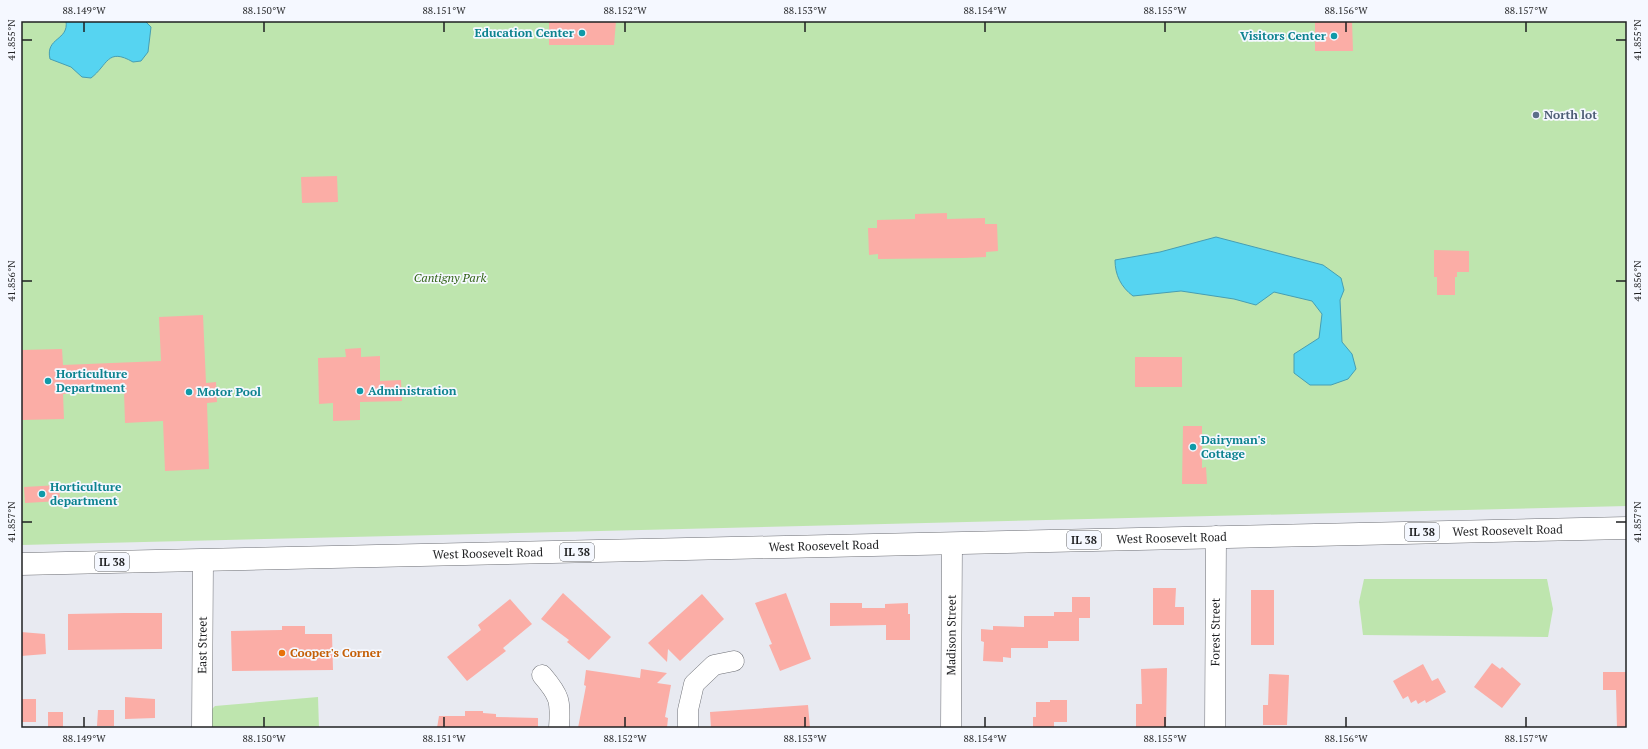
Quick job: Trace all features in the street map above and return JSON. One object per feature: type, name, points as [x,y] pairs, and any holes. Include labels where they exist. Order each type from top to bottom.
[{"type":"main road","name":"West Roosevelt Road","points":[[21,564],[203,561],[1216,536],[1627,528]]},
{"type":"street","name":"Forest Street","points":[[1215,728],[1216,536]]},
{"type":"street","name":"Madison Street","points":[[951,728],[952,543]]},
{"type":"street","name":"East Street","points":[[202,728],[203,561]]},
{"type":"street","points":[[688,728],[688,710],[694,684],[714,665],[734,661]]},
{"type":"street","points":[[542,675],[556,692],[560,708],[559,728]]},
{"type":"green space","name":"Cantigny Park","points":[[21,21],[1627,21],[1627,506],[21,545]]},
{"type":"green space","points":[[1364,579],[1547,579],[1553,609],[1548,637],[1363,635],[1359,602]]},
{"type":"green space","points":[[318,697],[319,728],[212,728],[212,709],[215,706]]},
{"type":"water","points":[[66,21],[145,21],[151,27],[148,52],[141,61],[133,62],[118,56],[113,57],[91,78],[82,77],[71,67],[50,59],[49,52],[51,47],[64,32]]},
{"type":"water","points":[[1216,237],[1323,265],[1341,278],[1344,290],[1340,300],[1342,342],[1352,354],[1356,369],[1348,379],[1331,385],[1310,385],[1294,373],[1294,354],[1319,338],[1322,314],[1312,301],[1274,292],[1256,305],[1234,299],[1181,291],[1133,296],[1122,285],[1116,271],[1115,260],[1160,252]]},
{"type":"building","name":"Education Center","points":[[549,21],[616,21],[614,45],[549,45]]},
{"type":"building","name":"Visitors Center","points":[[1315,21],[1352,21],[1353,51],[1315,51]]},
{"type":"building","points":[[337,176],[338,202],[302,203],[301,177]]},
{"type":"building","points":[[947,213],[947,219],[985,218],[985,224],[997,224],[998,251],[986,252],[986,257],[963,258],[878,259],[878,254],[869,255],[868,228],[877,228],[877,220],[915,219],[915,214]]},
{"type":"building","points":[[1434,250],[1469,251],[1469,272],[1457,272],[1457,277],[1455,277],[1455,295],[1437,295],[1437,277],[1434,277]]},
{"type":"building","points":[[203,315],[206,383],[216,382],[217,402],[207,403],[209,469],[165,471],[163,421],[125,423],[124,391],[63,394],[64,419],[21,420],[21,350],[62,349],[63,365],[161,361],[159,317]]},
{"type":"building","name":"Administration","points":[[361,348],[361,357],[380,356],[380,381],[401,380],[402,401],[360,402],[360,420],[333,421],[333,403],[319,404],[318,358],[346,357],[345,349]]},
{"type":"building","points":[[1135,357],[1182,357],[1182,387],[1135,387]]},
{"type":"building","name":"Dairyman's Cottage","points":[[1183,426],[1202,426],[1202,468],[1206,467],[1207,484],[1182,484]]},
{"type":"building","name":"Horticulture department","points":[[59,485],[60,501],[25,503],[24,487]]},
{"type":"building","points":[[1153,588],[1176,588],[1175,607],[1184,607],[1184,625],[1153,625]]},
{"type":"building","points":[[1251,590],[1274,590],[1274,645],[1251,645]]},
{"type":"building","points":[[563,593],[611,637],[589,660],[567,642],[569,640],[541,619]]},
{"type":"building","points":[[786,593],[811,659],[780,671],[769,645],[772,644],[755,603]]},
{"type":"building","points":[[702,594],[724,619],[680,661],[668,649],[667,662],[648,643]]},
{"type":"building","points":[[1072,597],[1090,597],[1090,618],[1079,618],[1079,641],[1048,641],[1048,648],[1011,648],[1011,658],[1003,657],[1003,662],[983,661],[984,642],[981,641],[981,629],[993,630],[993,626],[1024,627],[1024,616],[1054,616],[1054,612],[1072,612]]},
{"type":"building","points":[[510,599],[532,624],[503,648],[506,651],[467,681],[447,657],[481,630],[478,625]]},
{"type":"building","points":[[830,603],[862,603],[862,608],[885,608],[885,604],[908,603],[908,614],[910,614],[910,640],[886,640],[886,625],[830,626]]},
{"type":"building","points":[[162,613],[162,649],[68,650],[68,614]]},
{"type":"building","name":"Cooper's Corner","points":[[282,626],[305,626],[305,634],[332,634],[333,670],[232,671],[231,631],[282,630]]},
{"type":"building","points":[[21,632],[45,634],[46,654],[21,656]]},
{"type":"building","points":[[1492,663],[1500,669],[1502,667],[1521,684],[1502,708],[1474,687]]},
{"type":"building","points":[[1423,664],[1432,681],[1438,678],[1446,692],[1426,703],[1425,700],[1418,704],[1416,700],[1411,703],[1408,696],[1403,699],[1393,681]]},
{"type":"building","points":[[1167,668],[1166,728],[1136,728],[1136,704],[1142,704],[1141,669]]},
{"type":"building","points":[[641,669],[667,673],[657,683],[671,685],[665,717],[668,718],[667,728],[578,728],[586,686],[584,685],[586,670],[640,678]]},
{"type":"building","points":[[1603,672],[1627,672],[1627,728],[1617,728],[1616,690],[1603,690]]},
{"type":"building","points":[[1269,674],[1289,675],[1287,725],[1263,725],[1263,705],[1268,705]]},
{"type":"building","points":[[125,697],[155,699],[155,718],[125,719]]},
{"type":"building","points":[[21,699],[36,699],[36,722],[21,722]]},
{"type":"building","points":[[1050,700],[1067,700],[1067,722],[1054,722],[1054,728],[1033,728],[1033,717],[1036,717],[1036,702],[1050,702]]},
{"type":"building","points":[[808,705],[810,728],[711,728],[710,712]]},
{"type":"building","points":[[98,710],[114,710],[114,726],[97,726]]},
{"type":"building","points":[[465,711],[483,711],[483,713],[496,714],[496,717],[538,718],[538,728],[437,728],[439,716],[465,716]]},
{"type":"building","points":[[48,712],[63,712],[63,727],[48,727]]},
{"type":"place","name":"Education Center","points":[[582,33]]},
{"type":"place","name":"Visitors Center","points":[[1334,36]]},
{"type":"place","name":"North lot","points":[[1536,115]]},
{"type":"place","name":"Horticulture Department","points":[[48,381]]},
{"type":"place","name":"Administration","points":[[360,391]]},
{"type":"place","name":"Motor Pool","points":[[189,392]]},
{"type":"place","name":"Dairyman's Cottage","points":[[1193,447]]},
{"type":"place","name":"Horticulture department","points":[[42,494]]},
{"type":"place","name":"Cooper's Corner","points":[[282,653]]}]
